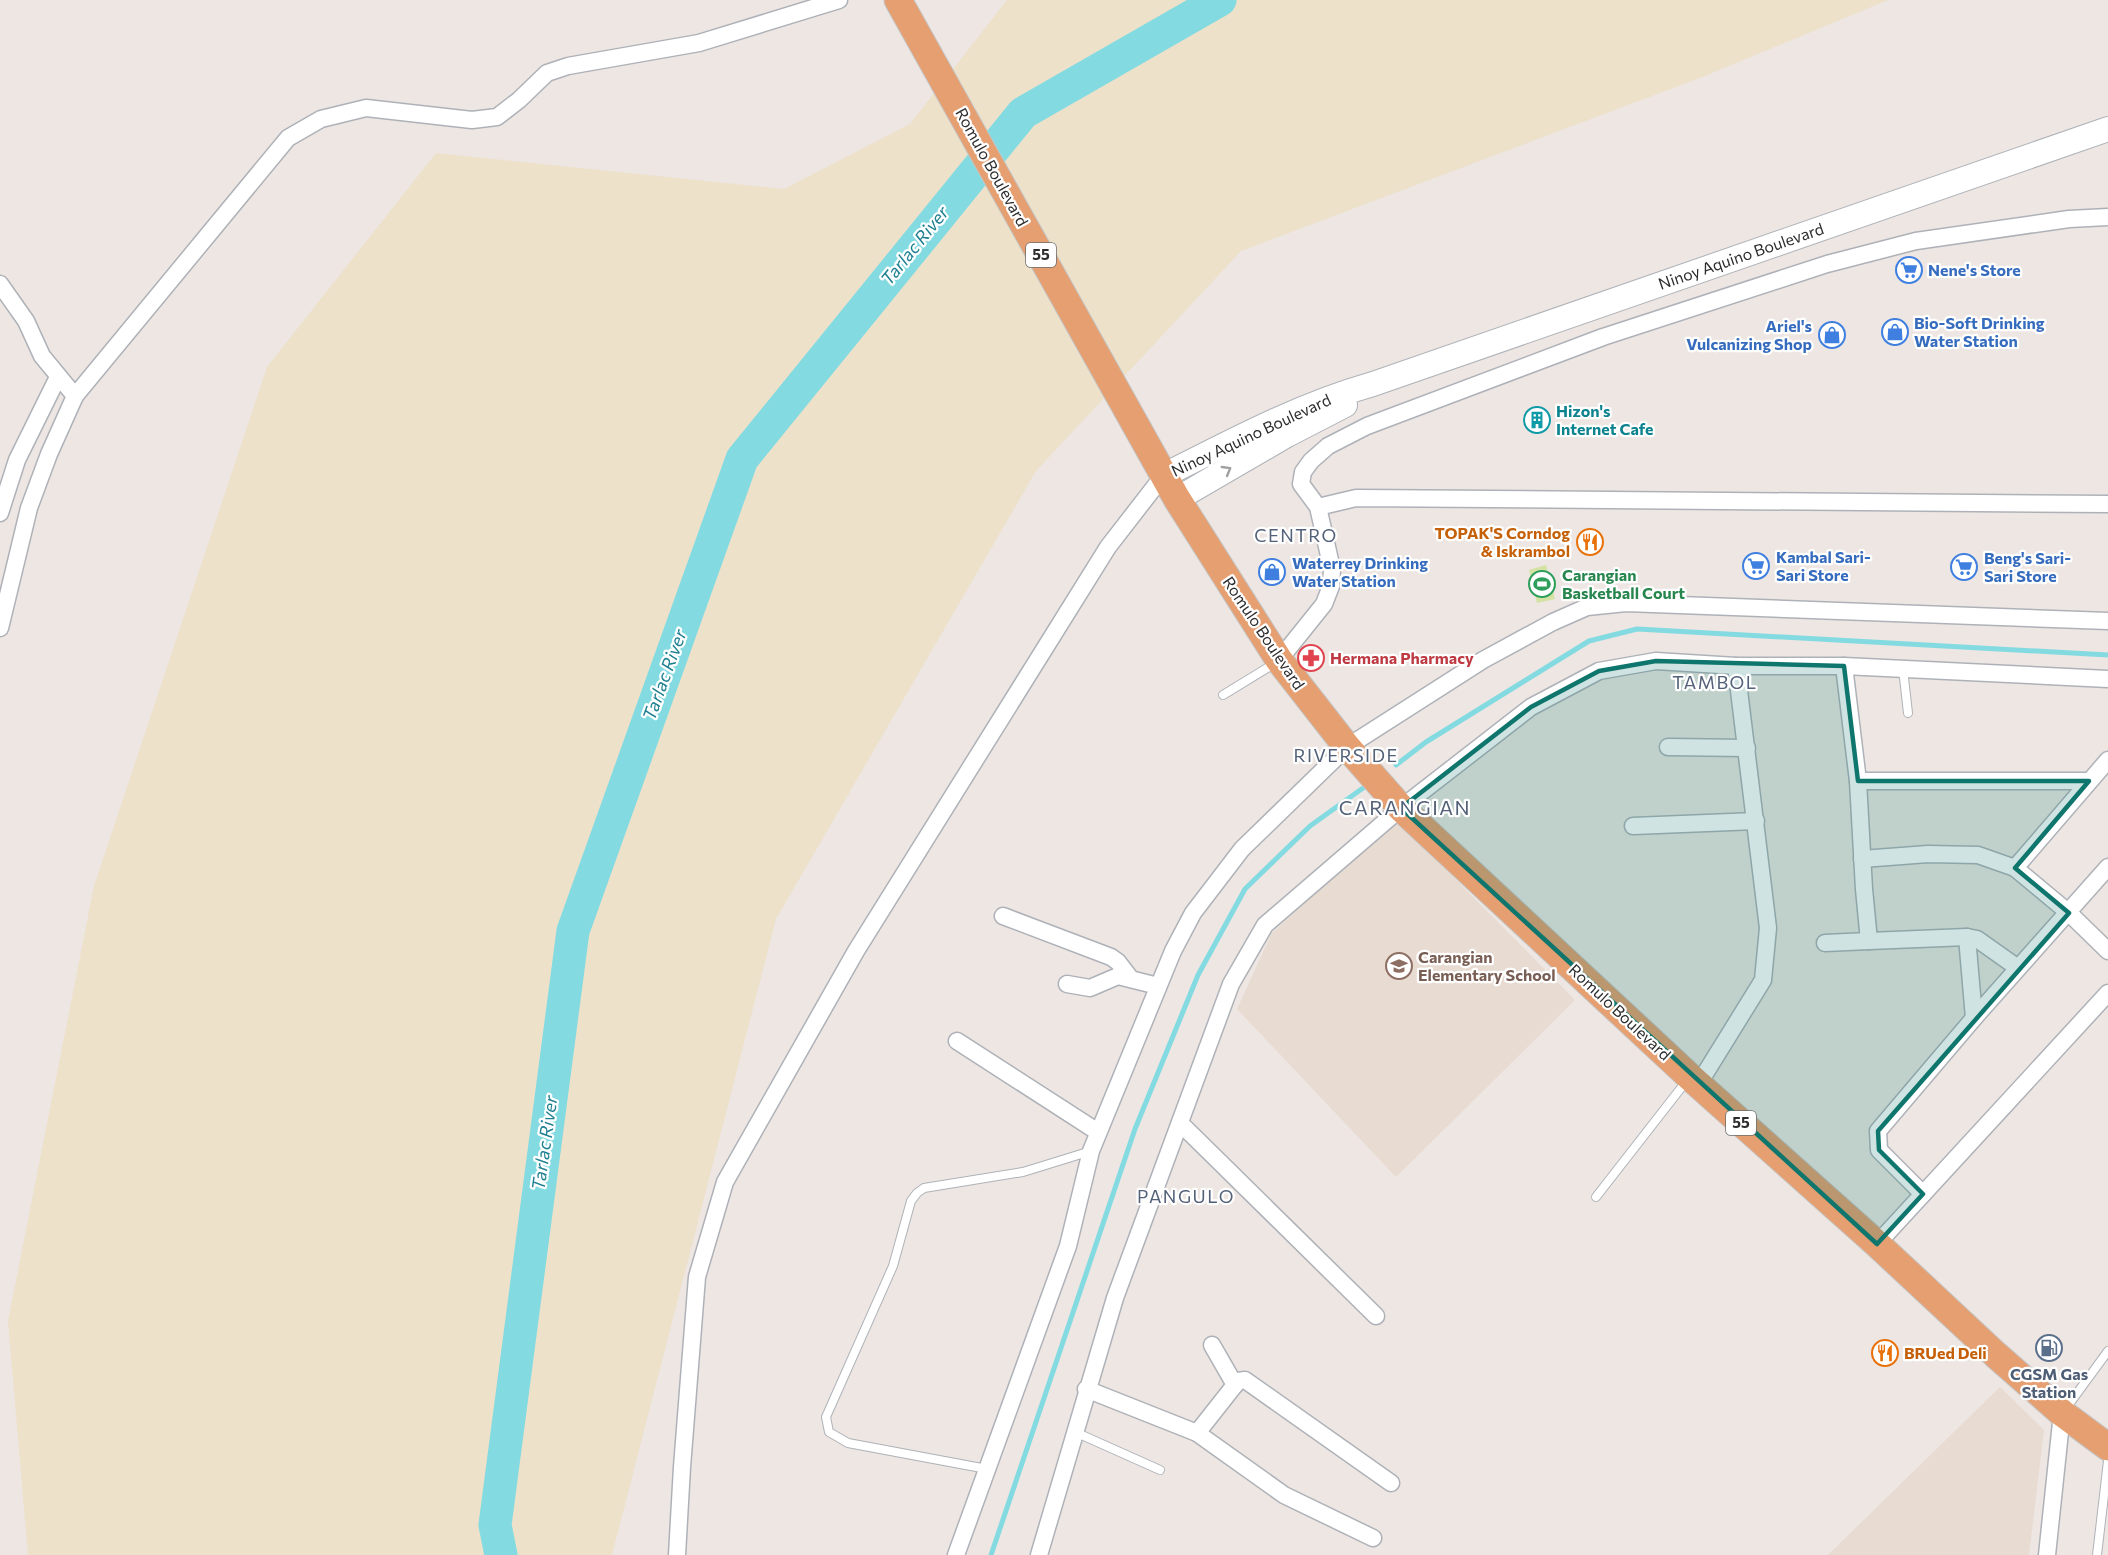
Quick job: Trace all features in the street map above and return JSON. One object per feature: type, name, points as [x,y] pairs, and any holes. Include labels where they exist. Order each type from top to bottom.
[{"type":"highway","name":"Romulo Boulevard","points":[[898,0],[1177,499],[1279,660],[1347,747],[1401,808],[1694,1081],[1877,1244],[1996,1355],[2062,1413],[2108,1447]]},
{"type":"main road","name":"Ninoy Aquino Boulevard","points":[[1158,467],[1339,394],[2108,129]]},
{"type":"main road","name":"Ninoy Aquino Boulevard","points":[[1177,499],[1287,435],[1353,402],[1373,384]]},
{"type":"street","points":[[0,628],[29,508],[48,454],[75,396],[288,138],[321,119],[366,108],[472,120],[497,117],[547,73],[568,66],[699,43],[839,0]]},
{"type":"street","points":[[1279,660],[1324,604],[1330,586],[1332,568],[1318,507],[1301,484],[1303,472],[1311,461],[1328,446],[1367,426],[1571,349],[1827,264],[1916,241],[2069,219],[2108,217]]},
{"type":"street","points":[[0,284],[26,321],[42,356],[75,396]]},
{"type":"street","points":[[0,513],[17,460],[58,378]]},
{"type":"street","points":[[677,1555],[697,1277],[725,1182],[856,951],[1158,467]]},
{"type":"street","points":[[1318,507],[1356,498],[2108,504]]},
{"type":"street","points":[[956,1555],[1068,1246],[1091,1151],[1173,951],[1193,913],[1242,849],[1347,747],[1483,660],[1553,622],[1587,607],[1626,603],[2108,621]]},
{"type":"street","points":[[1039,1555],[1086,1389],[1115,1299],[1231,984],[1265,925],[1401,808],[1531,707],[1599,671],[1656,661],[1736,666],[1844,666],[2108,679]]},
{"type":"street","points":[[1694,1081],[1763,980],[1768,928],[1736,666]]},
{"type":"street","points":[[1844,666],[1858,782],[1869,941]]},
{"type":"street","points":[[1668,747],[1747,748]]},
{"type":"street","points":[[2015,867],[2108,760]]},
{"type":"street","points":[[1858,782],[2089,781]]},
{"type":"street","points":[[1634,826],[1756,821]]},
{"type":"street","points":[[1862,858],[1928,854],[1978,855],[2015,867],[2069,913],[2108,951]]},
{"type":"street","points":[[1923,1194],[1879,1150],[1878,1131],[1974,1018],[2108,867]]},
{"type":"street","points":[[1003,916],[1111,957],[1118,962],[1131,979]]},
{"type":"street","points":[[1967,937],[1974,1018]]},
{"type":"street","points":[[1825,943],[1967,937],[1977,939],[2018,968]]},
{"type":"street","points":[[1067,984],[1084,988],[1099,985],[1118,976],[1158,986]]},
{"type":"street","points":[[1877,1244],[2108,993]]},
{"type":"street","points":[[957,1041],[1098,1132]]},
{"type":"street","points":[[1180,1123],[1376,1316]]},
{"type":"street","points":[[1212,1345],[1235,1385]]},
{"type":"street","points":[[1197,1433],[1238,1381],[1245,1380],[1391,1484]]},
{"type":"street","points":[[1086,1389],[1197,1433],[1284,1495],[1372,1538]]},
{"type":"street","points":[[2047,1555],[2062,1413]]},
{"type":"lane","points":[[1223,695],[1279,660]]},
{"type":"lane","points":[[1904,669],[1908,713]]},
{"type":"lane","points":[[1596,1197],[1694,1081]]},
{"type":"lane","points":[[987,1469],[848,1443],[829,1432],[826,1417],[893,1266],[911,1201],[917,1193],[924,1188],[1023,1172],[1091,1151]]},
{"type":"lane","points":[[2062,1413],[2108,1351]]},
{"type":"lane","points":[[1074,1432],[1160,1470]]},
{"type":"lane","points":[[2097,1555],[2108,1461]]},
{"type":"highlighted area","points":[[1656,661],[1844,666],[1858,781],[2089,781],[2015,868],[2069,913],[1878,1131],[1879,1150],[1923,1194],[1877,1244],[1401,808],[1531,707],[1599,671]]},
{"type":"shaded area","name":"Carangian Elementary School","points":[[1397,820],[1575,1000],[1396,1177],[1237,1009],[1272,933]]},
{"type":"shaded area","points":[[2000,1387],[2044,1430],[2029,1555],[1828,1555]]},
{"type":"sand","points":[[1007,0],[1888,0],[1705,76],[1241,251],[1036,471],[776,919],[612,1555],[28,1555],[8,1321],[94,886],[267,367],[436,153],[784,189],[910,124]]},
{"type":"green space","name":"Carangian Basketball Court","points":[[1546,565],[1555,599],[1537,603],[1529,570]]},
{"type":"waterway","name":"Tarlac River","points":[[501,1555],[495,1525],[573,931],[742,459],[1023,113],[1220,0]]},
{"type":"waterway","points":[[1396,765],[1426,742],[1589,641],[1637,629],[2108,655]]},
{"type":"waterway","points":[[991,1555],[1135,1129],[1198,975],[1245,889],[1310,826],[1363,788]]},
{"type":"place","name":"Nene's Store","points":[[1909,270]]},
{"type":"place","name":"Bio-Soft Drinking Water Station","points":[[1895,332]]},
{"type":"place","name":"Ariel's Vulcanizing Shop","points":[[1832,335]]},
{"type":"place","name":"Hizon's Internet Cafe","points":[[1537,420]]},
{"type":"place","name":"TOPAK'S Corndog & Iskrambol","points":[[1590,542]]},
{"type":"place","name":"Kambal Sari- Sari Store","points":[[1756,566]]},
{"type":"place","name":"Beng's Sari- Sari Store","points":[[1964,567]]},
{"type":"place","name":"Waterrey Drinking Water Station","points":[[1272,572]]},
{"type":"place","name":"Carangian Basketball Court","points":[[1542,584]]},
{"type":"place","name":"Hermana Pharmacy","points":[[1311,658]]},
{"type":"place","name":"Carangian Elementary School","points":[[1399,966]]},
{"type":"place","name":"CGSM Gas Station","points":[[2049,1348]]},
{"type":"place","name":"BRUed Deli","points":[[1885,1353]]},
{"type":"district","name":"CENTRO","points":[[1296,536]]},
{"type":"district","name":"TAMBOL","points":[[1715,683]]},
{"type":"district","name":"RIVERSIDE","points":[[1346,756]]},
{"type":"district","name":"CARANGIAN","points":[[1405,808]]},
{"type":"district","name":"PANGULO","points":[[1186,1197]]}]
